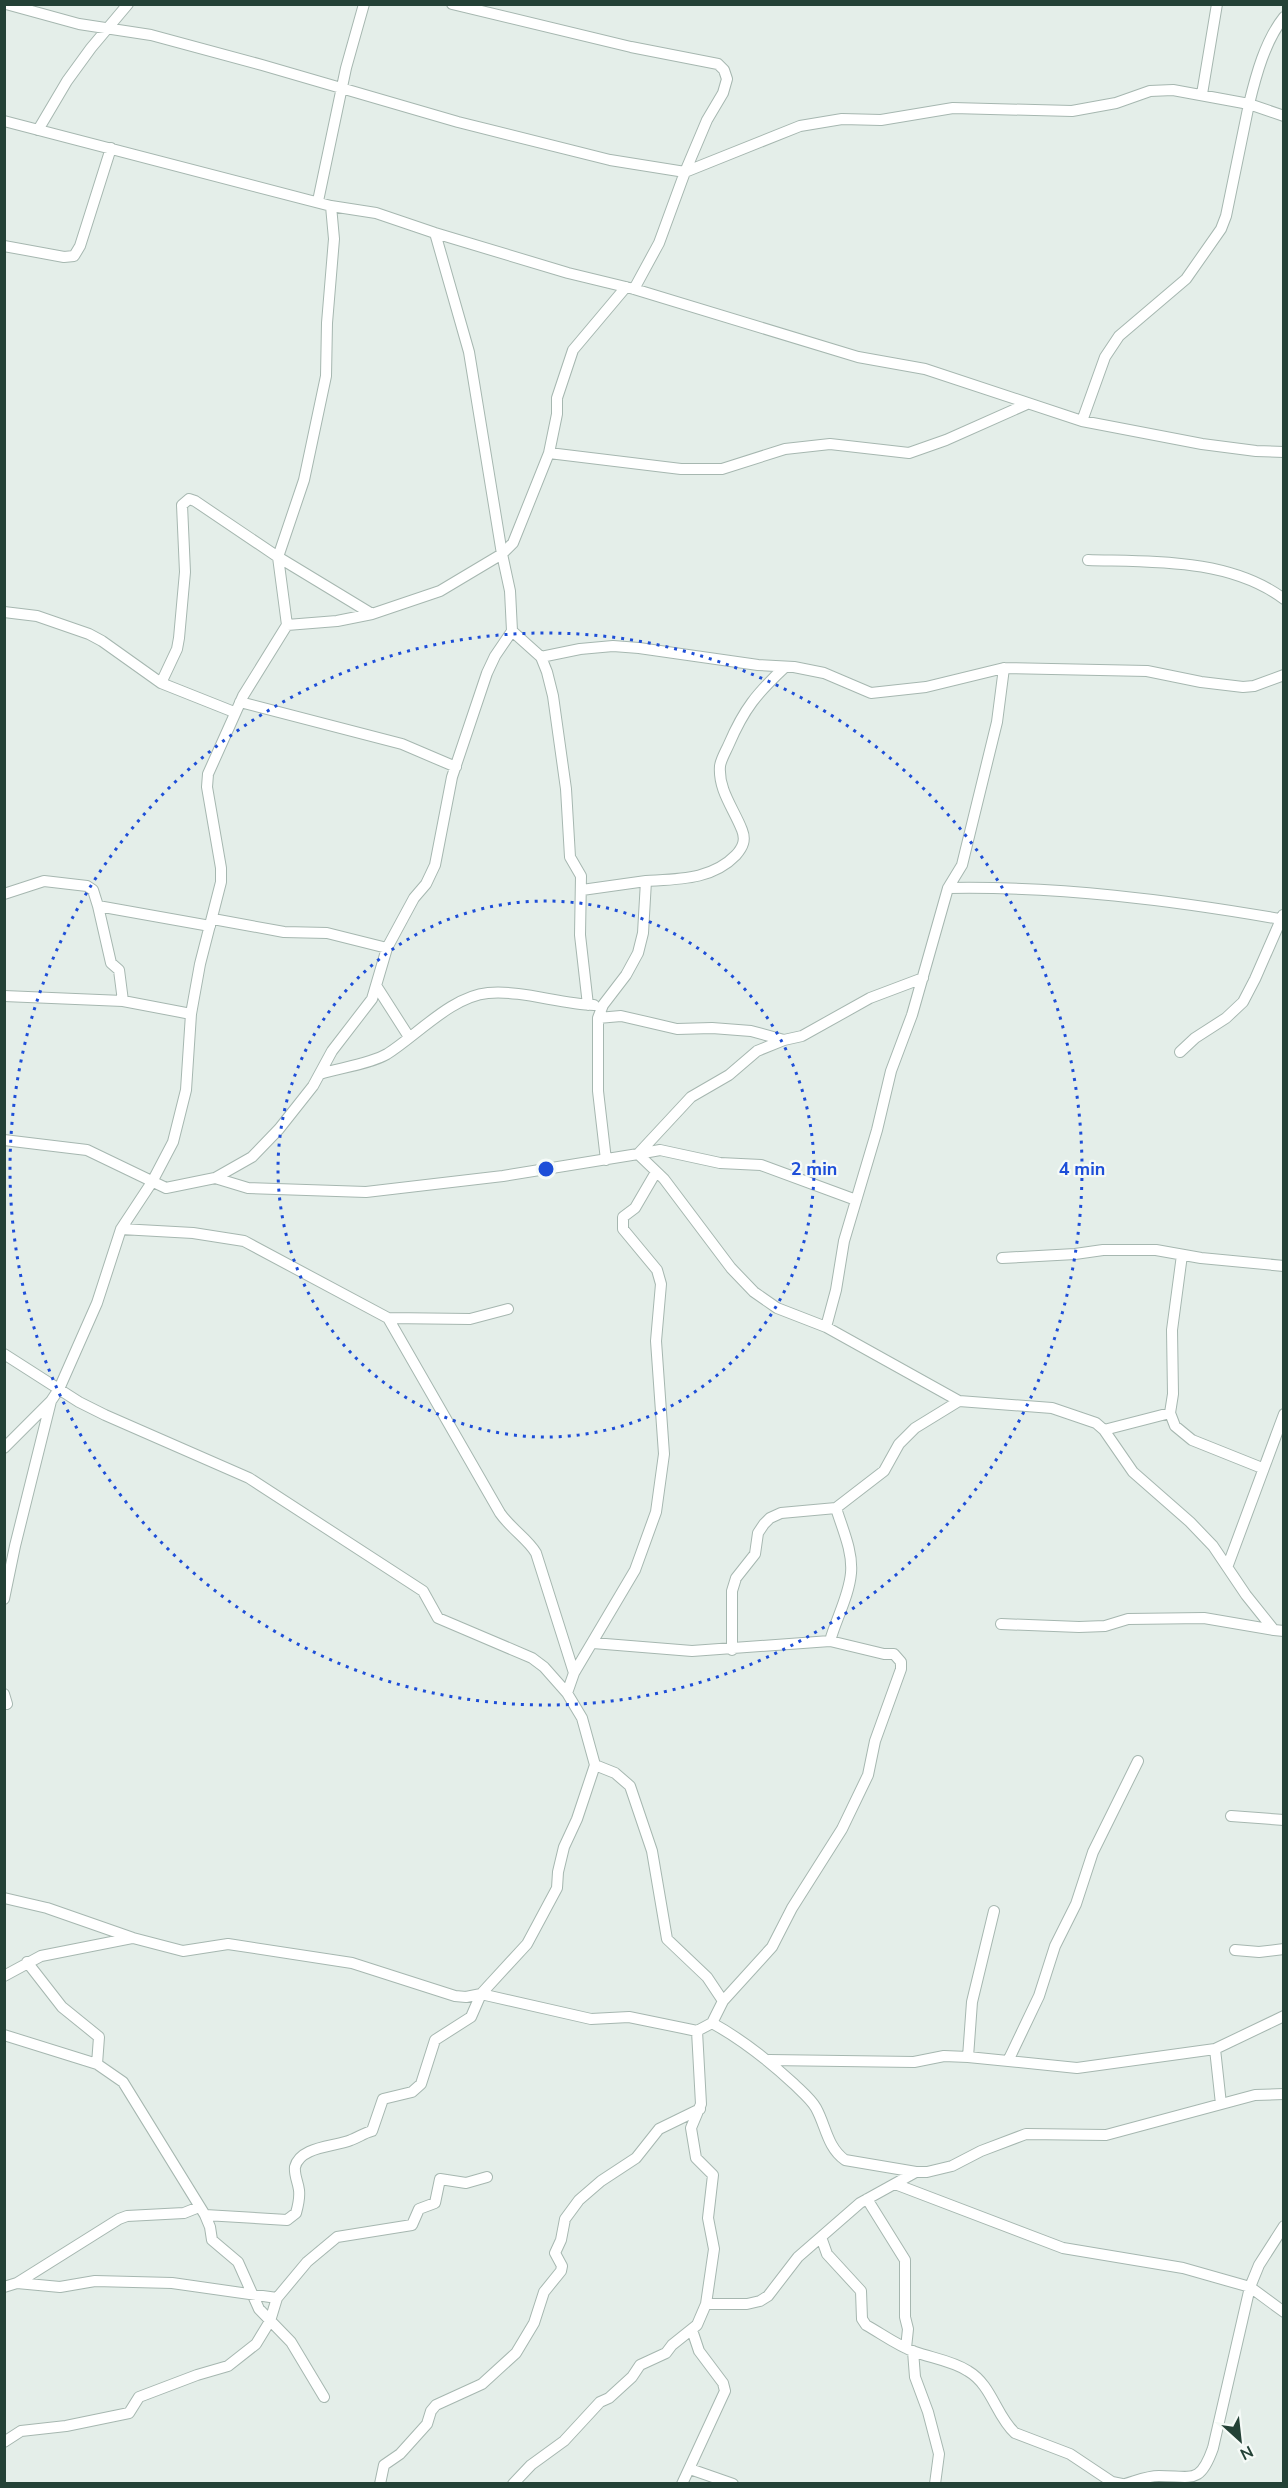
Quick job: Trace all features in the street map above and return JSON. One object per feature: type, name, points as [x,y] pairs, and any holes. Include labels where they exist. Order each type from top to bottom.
[{"type":"street","points":[[6,4],[79,24],[151,36],[458,122],[610,160],[685,172],[800,126],[842,118],[881,120],[953,108],[1072,111],[1116,103],[1150,91],[1173,90],[1249,104],[1284,116]]},
{"type":"street","points":[[38,130],[90,48],[128,4]]},
{"type":"street","points":[[318,201],[346,68],[364,4]]},
{"type":"street","points":[[287,625],[337,621],[372,614],[440,591],[502,554],[513,543],[549,453],[557,414],[557,398],[573,350],[630,288],[659,243],[706,120],[723,93],[727,79],[724,70],[718,64],[631,47],[452,4]]},
{"type":"street","points":[[1202,94],[1217,4]]},
{"type":"street","points":[[1082,421],[1106,357],[1119,336],[1186,279],[1221,230],[1249,104],[1261,63],[1275,28],[1284,17]]},
{"type":"street","points":[[4,121],[331,206],[376,213],[568,273],[630,288],[858,357],[925,369],[1082,421],[1256,452],[1284,452]]},
{"type":"street","points":[[4,246],[64,258],[74,256],[80,246],[111,148]]},
{"type":"street","points":[[4,1448],[51,1401],[59,1389],[97,1304],[121,1229],[152,1182],[173,1142],[184,1099],[191,1014],[200,964],[222,873],[206,780],[237,707],[287,625],[278,557],[304,480],[326,376],[327,323],[334,240],[331,206]]},
{"type":"street","points":[[4,1140],[87,1150],[152,1182],[172,1188],[215,1178],[238,1166],[265,1144],[313,1086],[333,1051],[368,1006],[377,987],[387,948],[414,898],[426,884],[435,865],[456,767],[487,673],[495,656],[512,631],[510,591],[469,352],[435,233]]},
{"type":"street","points":[[549,453],[681,469],[722,469],[785,449],[830,444],[909,453],[946,440],[1027,404]]},
{"type":"street","points":[[161,683],[177,649],[179,638],[185,572],[182,505],[189,499],[372,614]]},
{"type":"street","points":[[1088,560],[1165,563],[1225,571],[1270,589],[1284,599]]},
{"type":"street","points":[[4,612],[37,616],[102,640],[161,683],[237,707],[402,744],[456,767]]},
{"type":"street","points":[[512,631],[541,657],[548,672],[553,696],[566,789],[570,857],[581,876],[580,935],[588,1005]]},
{"type":"street","points":[[541,657],[580,649],[613,646],[824,673],[871,693],[926,687],[1004,668],[1147,671],[1201,682],[1243,687],[1254,686],[1284,675]]},
{"type":"street","points":[[582,890],[646,881],[690,878],[726,865],[745,841],[727,800],[720,764],[735,729],[754,697],[785,667]]},
{"type":"street","points":[[826,1328],[836,1290],[844,1241],[877,1130],[891,1071],[912,1015],[948,888],[962,865],[997,722],[1004,668]]},
{"type":"street","points":[[4,894],[44,881],[87,886],[93,891],[111,963],[119,970],[123,1001]]},
{"type":"street","points":[[606,1160],[598,1091],[598,1018],[603,1005],[626,975],[638,953],[643,933],[646,881]]},
{"type":"street","points":[[948,888],[1020,887],[1204,906],[1282,917],[1243,1002],[1226,1018],[1195,1038],[1180,1052]]},
{"type":"street","points":[[98,906],[284,932],[327,933],[387,948]]},
{"type":"street","points":[[638,1154],[691,1097],[729,1075],[757,1051],[784,1040],[802,1036],[870,998],[923,978]]},
{"type":"street","points":[[377,987],[409,1037]]},
{"type":"street","points":[[320,1074],[384,1056],[468,999],[487,993],[517,994],[588,1005],[603,1005]]},
{"type":"street","points":[[4,996],[123,1001],[191,1014]]},
{"type":"street","points":[[598,1018],[621,1016],[677,1029],[712,1028],[751,1031],[784,1040]]},
{"type":"street","points":[[215,1178],[248,1188],[366,1192],[503,1176],[660,1150],[720,1163],[761,1165],[856,1200]]},
{"type":"street","points":[[638,1154],[664,1179],[731,1268],[754,1293],[777,1308],[826,1328],[959,1401],[1052,1408],[1096,1423],[1104,1430],[1133,1472],[1190,1522],[1228,1565],[1246,1595],[1279,1630]]},
{"type":"street","points":[[567,1694],[574,1673],[635,1570],[656,1512],[664,1454],[656,1341],[661,1284],[657,1270],[623,1229],[622,1222],[623,1217],[635,1208],[656,1172]]},
{"type":"street","points":[[121,1229],[193,1233],[244,1241],[388,1318],[470,1318],[508,1309]]},
{"type":"street","points":[[1002,1258],[1103,1250],[1156,1250],[1284,1266]]},
{"type":"street","points":[[1182,1255],[1172,1329],[1173,1394],[1170,1413],[1175,1426],[1192,1440],[1262,1468]]},
{"type":"street","points":[[388,1318],[500,1513],[536,1553],[574,1673]]},
{"type":"street","points":[[4,1354],[105,1415],[249,1478],[423,1592],[438,1618],[532,1659],[544,1667],[567,1694],[585,1725],[595,1765],[577,1819],[564,1847],[557,1888],[527,1944],[480,1994],[471,2017],[435,2040],[423,2079],[416,2088],[383,2099],[375,2129],[352,2140],[314,2150],[300,2158],[296,2165],[299,2198],[296,2213],[292,2217],[287,2220],[202,2211],[127,2216],[17,2283],[4,2287]]},
{"type":"street","points":[[4,1599],[51,1401]]},
{"type":"street","points":[[732,1650],[732,1591],[736,1578],[754,1554],[758,1533],[764,1524],[781,1513],[836,1508],[884,1471],[900,1444],[915,1428],[959,1401]]},
{"type":"street","points":[[1104,1430],[1170,1413]]},
{"type":"street","points":[[1228,1565],[1262,1468],[1284,1414]]},
{"type":"street","points":[[830,1641],[837,1615],[848,1590],[851,1571],[850,1555],[836,1508]]},
{"type":"street","points":[[1001,1624],[1079,1627],[1105,1626],[1128,1619],[1204,1618],[1279,1630]]},
{"type":"street","points":[[4,1898],[47,1908],[133,1938],[183,1951],[228,1944],[352,1963],[455,1996],[466,1997],[480,1994],[591,2019],[629,2017],[697,2031],[712,2023],[723,2001],[772,1947],[792,1908],[842,1829],[868,1775],[875,1741],[901,1669],[901,1662],[894,1654],[884,1654],[830,1641],[732,1650],[692,1651],[592,1643]]},
{"type":"street","points":[[1008,2061],[1039,1996],[1055,1946],[1076,1904],[1093,1852],[1138,1761]]},
{"type":"street","points":[[595,1765],[615,1773],[630,1786],[652,1851],[667,1940],[707,1977],[723,2001]]},
{"type":"street","points":[[1231,1816],[1284,1820]]},
{"type":"street","points":[[968,2057],[972,2002],[994,1911]]},
{"type":"street","points":[[4,1977],[41,1956],[133,1938]]},
{"type":"street","points":[[1235,1950],[1259,1952],[1284,1949]]},
{"type":"street","points":[[27,1962],[62,2007],[99,2037],[97,2064]]},
{"type":"street","points":[[769,2060],[914,2062],[944,2056],[1077,2068],[1215,2049],[1284,2016]]},
{"type":"street","points":[[712,2023],[735,2035],[769,2060],[815,2106],[831,2146],[845,2160],[916,2172],[927,2172],[952,2166],[981,2151],[1026,2134],[1106,2135],[1255,2095],[1284,2094]]},
{"type":"street","points":[[513,2484],[531,2465],[564,2440],[600,2402],[609,2398],[632,2377],[640,2365],[666,2353],[672,2345],[692,2330],[702,2316],[706,2304],[714,2249],[708,2218],[713,2175],[696,2158],[691,2128],[700,2109],[697,2031]]},
{"type":"street","points":[[4,2035],[97,2064],[123,2082],[202,2211],[210,2227],[212,2240],[235,2258],[262,2314],[291,2342],[324,2397]]},
{"type":"street","points":[[1215,2049],[1221,2104]]},
{"type":"street","points":[[380,2484],[384,2464],[400,2454],[427,2424],[430,2411],[436,2405],[482,2384],[524,2343],[534,2323],[544,2292],[561,2271],[562,2266],[555,2253],[569,2211],[601,2181],[636,2158],[658,2129],[700,2109]]},
{"type":"street","points":[[706,2304],[747,2304],[760,2301],[768,2296],[798,2257],[821,2237],[867,2199],[916,2172]]},
{"type":"street","points":[[4,2442],[21,2431],[66,2426],[129,2413],[139,2397],[232,2364],[256,2344],[270,2321],[277,2298],[307,2262],[337,2238],[412,2225],[419,2209],[435,2203],[440,2179],[466,2183],[487,2177]]},
{"type":"street","points":[[895,2184],[1064,2248],[1183,2268],[1250,2287],[1284,2312]]},
{"type":"street","points":[[867,2199],[905,2260],[905,2317],[909,2349],[915,2377],[928,2412],[939,2454],[935,2484]]},
{"type":"street","points":[[821,2237],[826,2254],[861,2291],[863,2322],[909,2349],[968,2370],[994,2399],[1008,2427],[1015,2433],[1070,2454],[1112,2482],[1124,2484],[1151,2477],[1189,2479],[1200,2474],[1207,2465],[1213,2448],[1250,2287],[1259,2265],[1284,2226]]},
{"type":"street","points":[[17,2283],[60,2287],[94,2281],[172,2283],[277,2298]]},
{"type":"street","points":[[682,2484],[725,2391],[723,2383],[699,2351],[692,2330]]},
{"type":"street","points":[[690,2469],[733,2484]]}]
